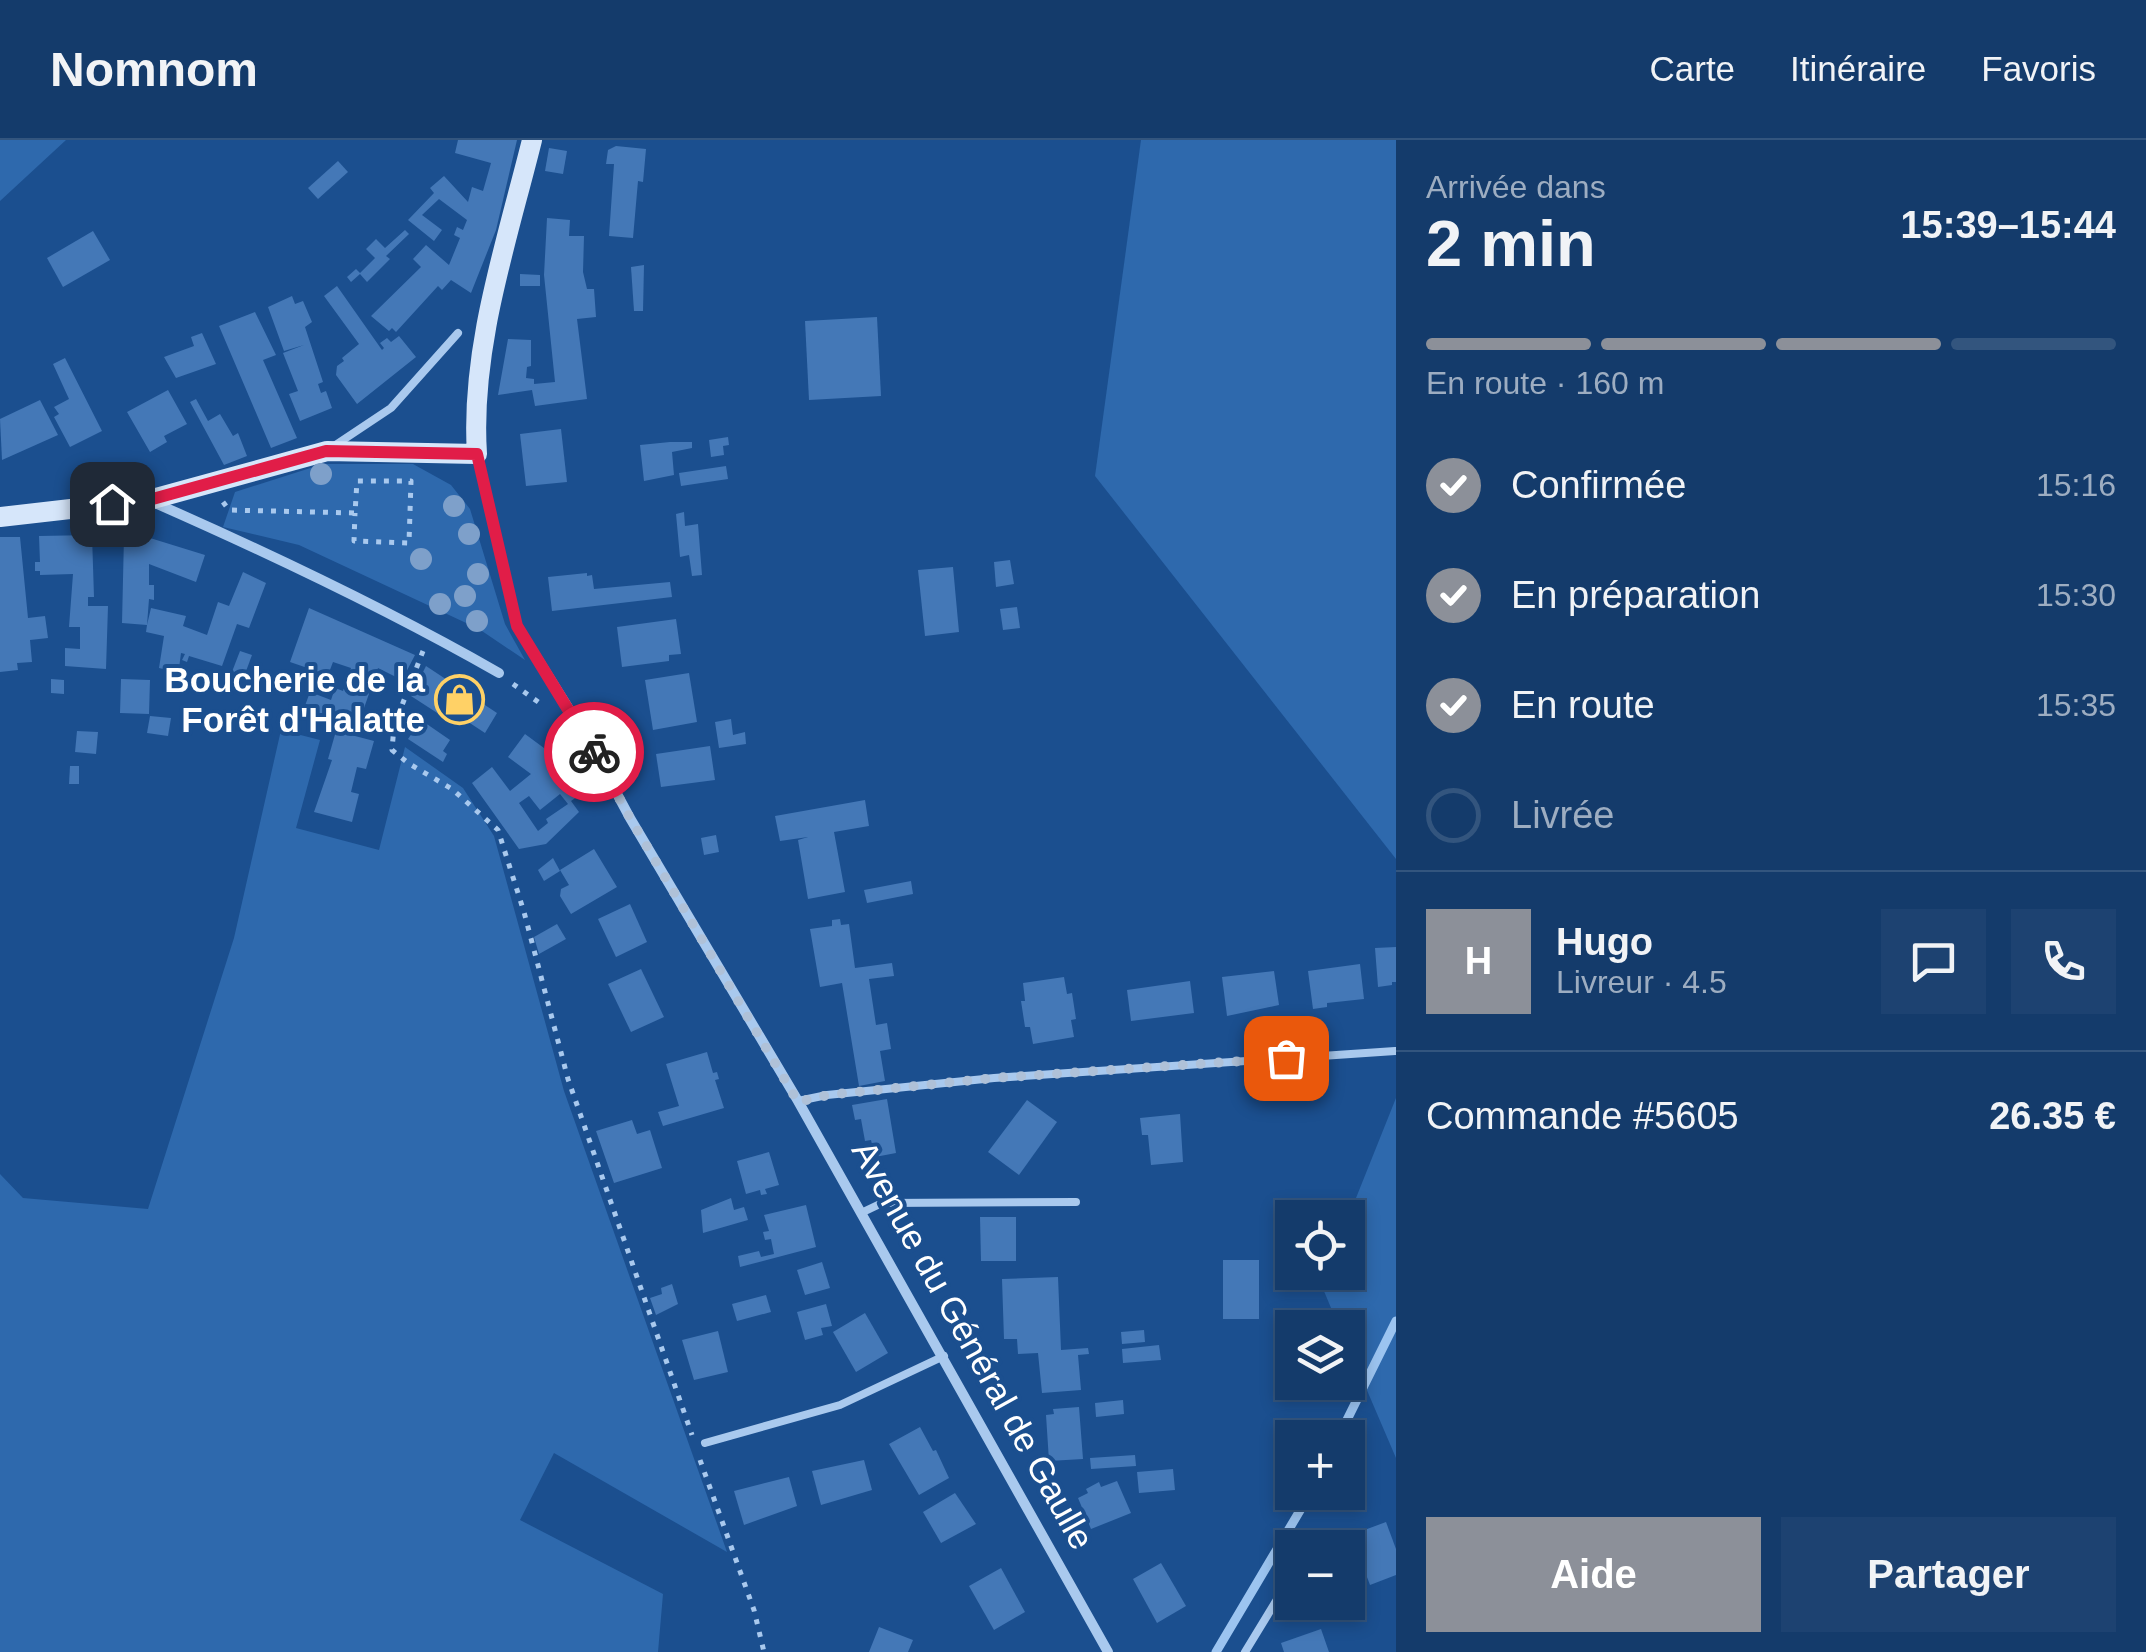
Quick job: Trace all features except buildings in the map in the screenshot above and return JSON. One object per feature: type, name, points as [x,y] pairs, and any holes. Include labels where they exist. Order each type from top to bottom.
[{"type":"street","name":"Avenue du Général de Gaulle","points":[[532,140],[491,308],[474,413],[477,454],[517,626],[587,738],[862,1213],[1108,1652]]},
{"type":"street","points":[[0,516],[149,500],[326,451],[477,454]]},
{"type":"street","points":[[149,500],[292,563],[499,673]]},
{"type":"lane","points":[[326,451],[391,408],[458,333]]},
{"type":"lane","points":[[798,1102],[828,1095],[994,1078],[1395,1051]]},
{"type":"lane","points":[[862,1213],[882,1202],[1076,1202]]},
{"type":"lane","points":[[705,1442],[840,1405],[944,1356]]},
{"type":"lane","points":[[1245,1652],[1275,1602]]},
{"type":"path","points":[[357,482],[410,482],[409,543],[354,541],[355,512],[357,482]]},
{"type":"path","points":[[209,484],[229,510],[355,512]]},
{"type":"path","points":[[431,634],[394,726],[392,750],[452,789],[498,830],[568,1080],[754,1610],[764,1652]]},
{"type":"shaded area","points":[[0,140],[66,140],[0,201]]},
{"type":"shaded area","points":[[1141,140],[1396,140],[1396,859],[1095,476]]},
{"type":"shaded area","points":[[323,464],[413,464],[451,485],[470,509],[505,624],[525,660],[479,629],[299,545],[223,527],[235,492]]},
{"type":"shaded area","points":[[281,730],[320,740],[296,828],[379,850],[405,747],[463,788],[494,836],[564,1091],[727,1552],[554,1453],[520,1520],[663,1594],[658,1652],[0,1652],[0,1174],[23,1198],[148,1209],[234,938]]},
{"type":"shaded area","points":[[1396,1098],[1396,1458],[1365,1386],[1365,1310],[1332,1310],[1324,1290],[1365,1290],[1365,1200],[1355,1200]]},
{"type":"waterway","points":[[1347,1420],[1396,1321]]},
{"type":"waterway","points":[[1216,1652],[1300,1510]]},
{"type":"way so far","points":[[594,752],[798,1102],[828,1095],[994,1078],[1286,1058]]},
{"type":"place","name":"Boucherie de la Forêt d'Halatte","points":[[460,700]]},
{"type":"route","points":[[112,504],[149,500],[326,451],[477,454],[517,626],[594,752]]}]
